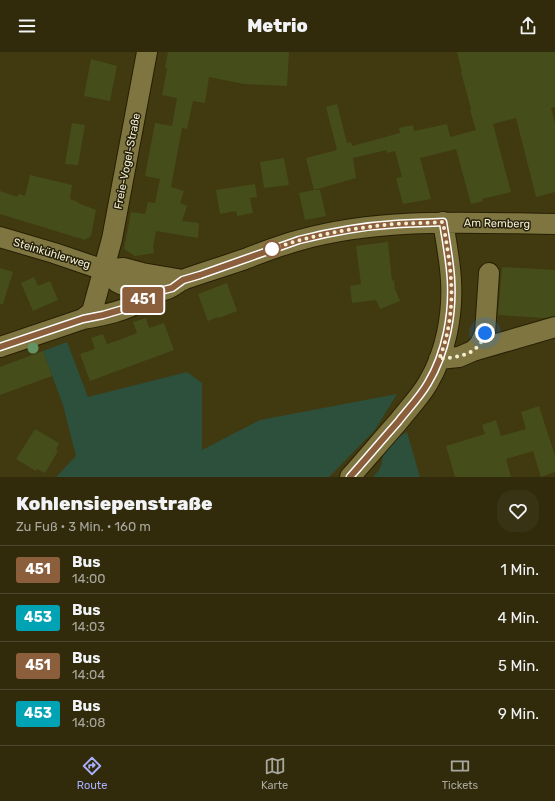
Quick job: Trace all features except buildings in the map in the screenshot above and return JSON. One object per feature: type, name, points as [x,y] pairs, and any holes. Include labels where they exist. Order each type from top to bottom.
[{"type":"street","name":"Freie-Vogel-Straße","points":[[104,270],[123,189],[147,52]]},
{"type":"street","name":"Am Remberg","points":[[104,270],[118,282],[132,288],[147,291],[164,290],[172,288],[183,280],[274,248],[314,236],[347,230],[395,224],[443,222],[555,224]]},
{"type":"street","points":[[350,477],[420,395],[429,382],[439,359],[448,332],[451,298],[451,279],[443,222]]},
{"type":"street","name":"Steinkühlerweg","points":[[0,237],[61,255],[104,270]]},
{"type":"street","name":"Am Remberg","points":[[104,270],[123,268],[183,280]]},
{"type":"street","points":[[83,319],[92,312],[104,270]]},
{"type":"street","points":[[473,351],[480,344],[485,333],[489,273]]},
{"type":"street","points":[[0,347],[83,319],[127,308],[143,300],[151,290]]},
{"type":"street","points":[[439,359],[459,357],[473,351],[555,327]]},
{"type":"green space","points":[[67,342],[88,397],[187,372],[202,383],[202,450],[260,420],[397,394],[375,430],[329,477],[56,477],[76,456],[63,405],[43,351]]},
{"type":"green space","points":[[407,432],[420,477],[373,477],[379,470],[382,463],[383,453],[395,439]]},
{"type":"bus line","name":"451","points":[[0,347],[83,319],[127,308],[143,300],[151,290],[164,290],[172,288],[183,280],[299,240],[359,228],[395,224],[443,222],[451,279],[451,298],[448,332],[440,357],[429,382],[420,395],[350,477]]},
{"type":"route","points":[[272,249],[314,236],[347,230],[395,224],[443,222],[451,279],[451,298],[448,332],[439,359],[459,357],[473,351],[480,344],[485,333]]}]
